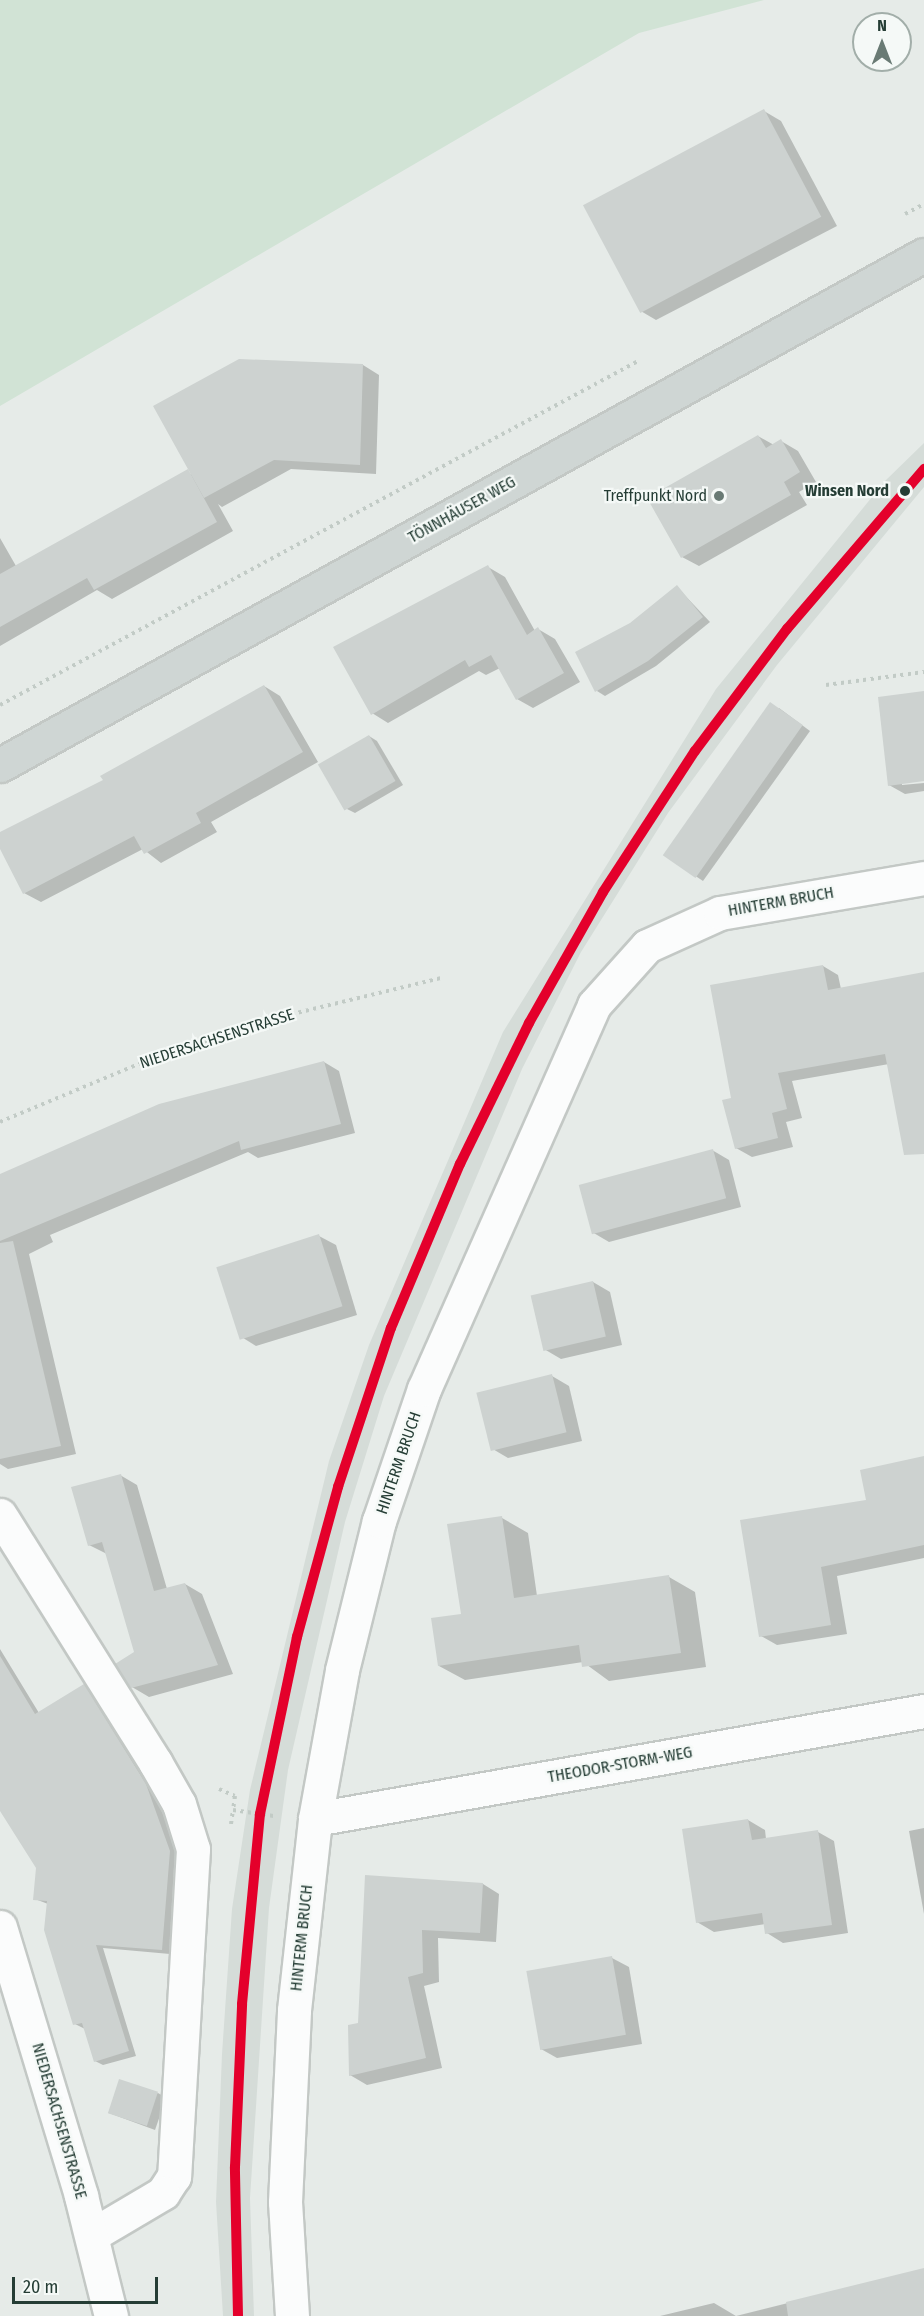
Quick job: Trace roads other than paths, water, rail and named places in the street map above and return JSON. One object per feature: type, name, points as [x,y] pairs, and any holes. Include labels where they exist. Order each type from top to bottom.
[{"type":"main road","name":"TÖNNHÄUSER WEG","points":[[0,765],[924,255]]},
{"type":"street","name":"HINTERM BRUCH","points":[[292,2316],[285,2202],[287,2157],[294,2010],[315,1819],[342,1670],[379,1521],[424,1389],[594,1005],[647,946],[720,913],[924,878]]},
{"type":"street","points":[[0,1515],[155,1762],[178,1804],[192,1849],[174,2176],[163,2193],[92,2235]]},
{"type":"street","name":"THEODOR-STORM-WEG","points":[[315,1819],[924,1711]]},
{"type":"street","name":"NIEDERSACHSENSTRASSE","points":[[0,1927],[92,2235],[111,2316]]},
{"type":"place","name":"Winsen Nord","points":[[905,491]]},
{"type":"place","name":"Treffpunkt Nord","points":[[719,496]]}]
